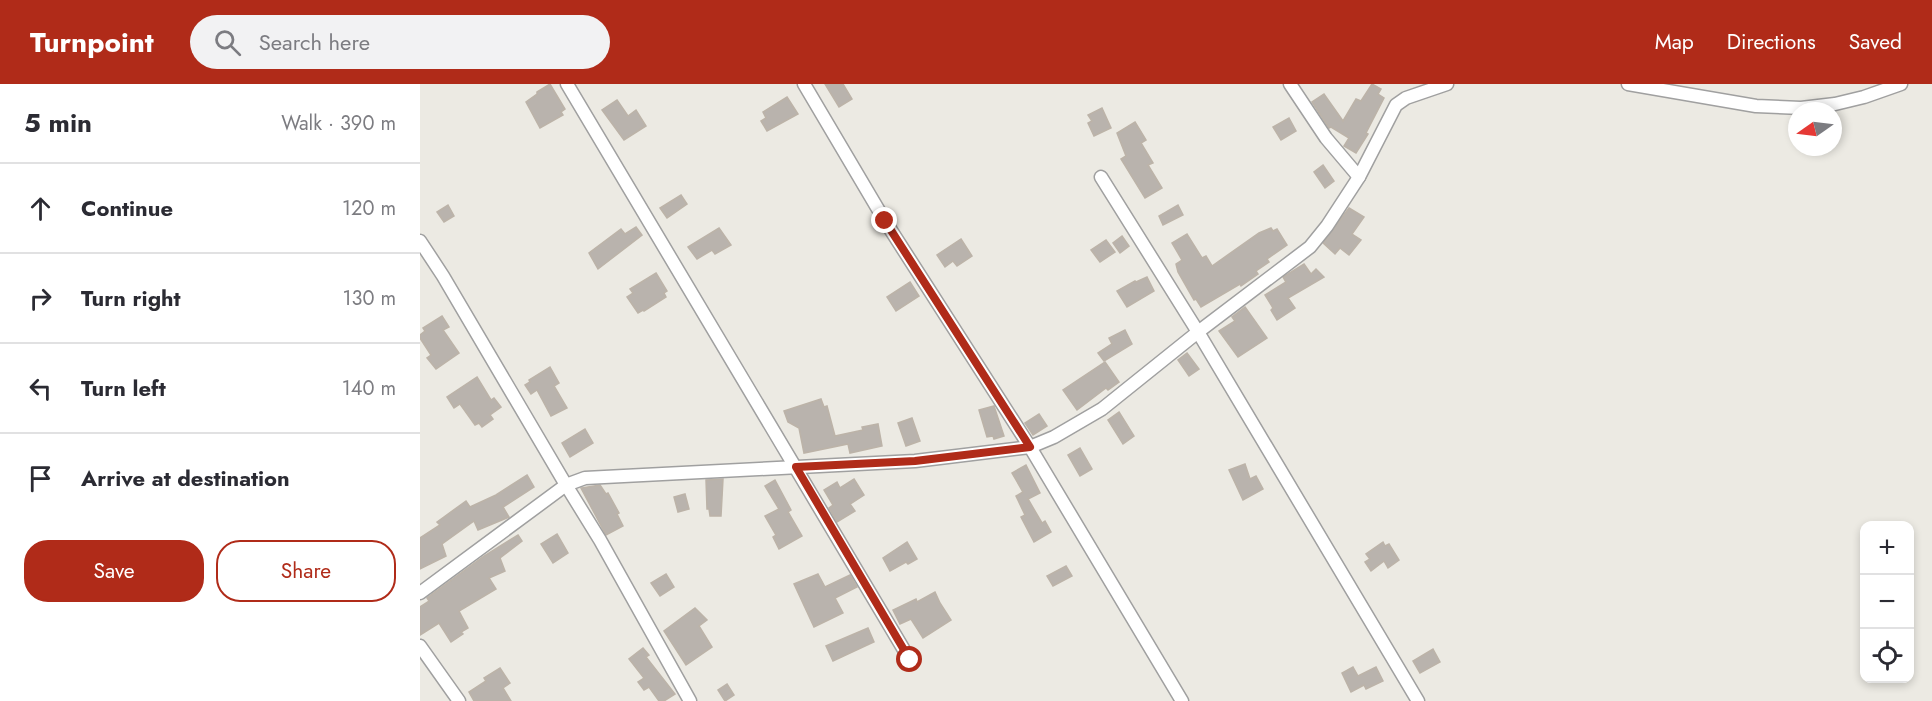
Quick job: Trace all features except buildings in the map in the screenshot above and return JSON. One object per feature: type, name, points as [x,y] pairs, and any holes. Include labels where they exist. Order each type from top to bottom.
[{"type":"street","points":[[567,84],[910,660]]},
{"type":"street","points":[[804,84],[885,221],[1030,447],[1182,701]]},
{"type":"street","points":[[1290,84],[1326,138],[1359,177]]},
{"type":"street","points":[[420,592],[566,485],[585,478],[915,461],[1030,447],[1088,418],[1310,247],[1327,226],[1359,177],[1396,105],[1406,98],[1447,84]]},
{"type":"street","points":[[1628,84],[1756,106],[1801,108],[1835,104],[1864,97],[1900,84]]},
{"type":"street","points":[[1101,177],[1198,332],[1418,701]]},
{"type":"street","points":[[420,241],[600,540],[690,701]]},
{"type":"street","points":[[420,646],[459,701]]},
{"type":"route","points":[[885,221],[1030,447],[915,461],[796,467],[910,660]]}]
